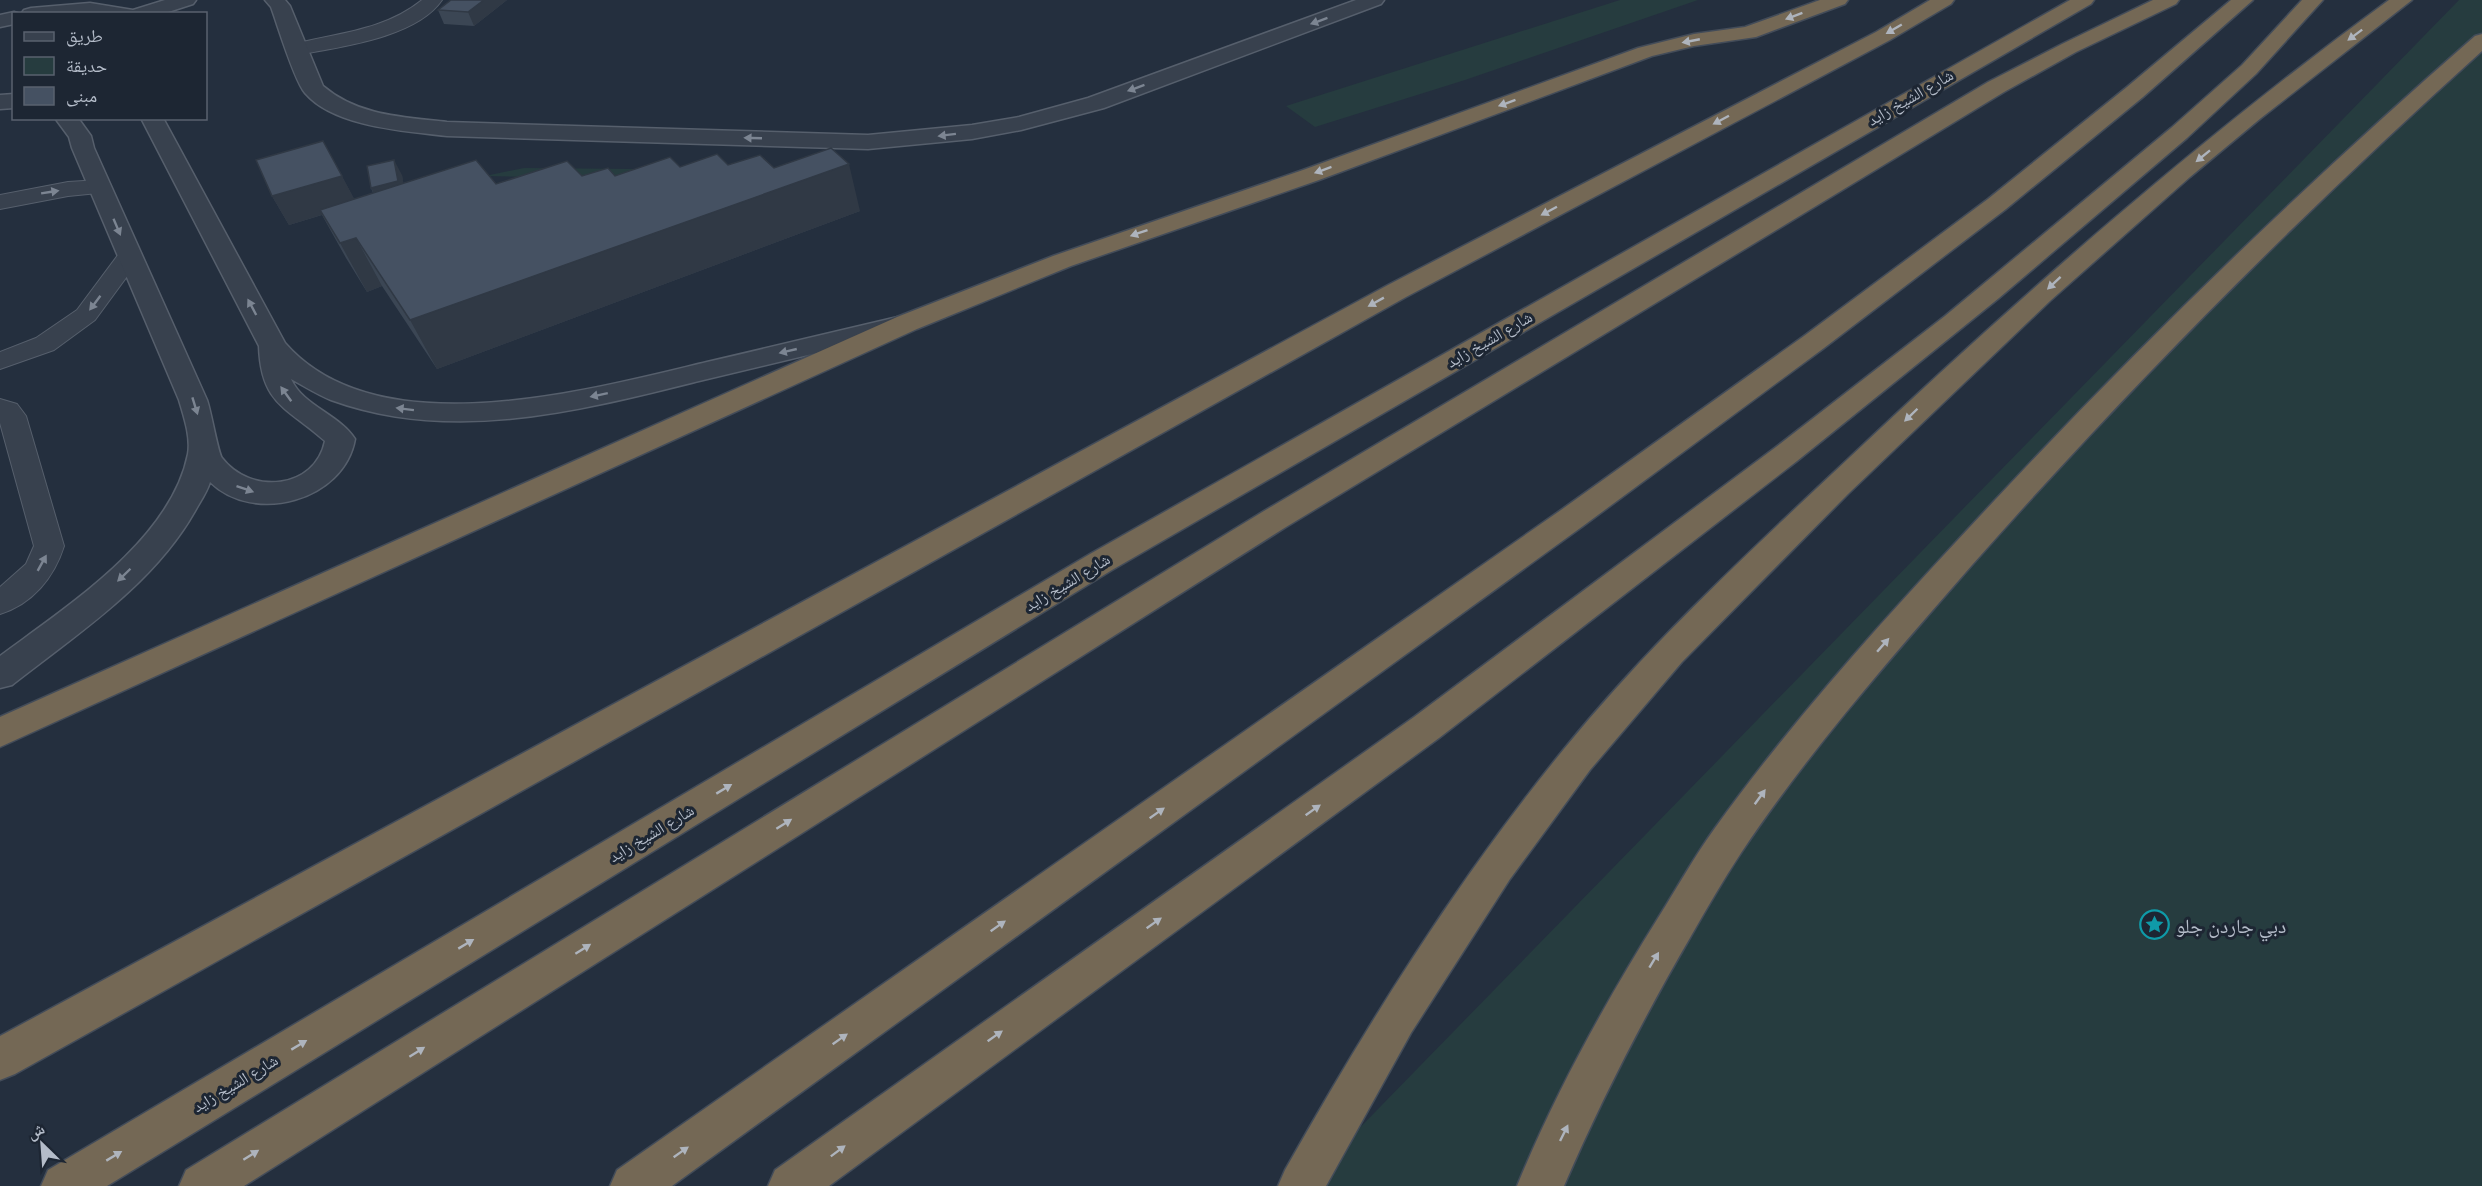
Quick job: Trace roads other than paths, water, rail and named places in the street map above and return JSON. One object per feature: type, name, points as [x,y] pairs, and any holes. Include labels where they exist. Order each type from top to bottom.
[{"type":"highway","points":[[0,733],[907,323],[1105,245],[1311,175],[1645,52],[1694,40],[1749,33],[1838,0]]},
{"type":"highway","points":[[0,1059],[1387,296],[1883,36],[1944,0]]},
{"type":"highway","name":"شارع الشيخ زايد","points":[[64,1186],[1101,561],[2084,0]]},
{"type":"highway","points":[[202,1186],[1275,519],[1996,87],[2069,48],[2169,0]]},
{"type":"highway","points":[[633,1186],[1572,518],[1814,342],[1997,204],[2135,92],[2243,0]]},
{"type":"highway","points":[[791,1186],[930,1083],[1366,772],[1684,535],[1884,379],[2045,248],[2226,93],[2270,49],[2313,0]]},
{"type":"highway","points":[[1301,1186],[1372,1057],[1479,892],[1578,758],[1674,648],[1927,400],[2062,276],[2187,169],[2296,81],[2402,0]]},
{"type":"highway","points":[[1540,1186],[1562,1136],[1645,976],[1725,845],[1808,733],[2021,490],[2170,334],[2392,118],[2482,40]]},
{"type":"street","points":[[147,12],[186,0]]},
{"type":"street","points":[[274,0],[280,6],[313,89],[325,99],[360,116],[386,122],[447,129],[868,142],[972,132],[1060,114],[1096,103],[1374,0]]},
{"type":"street","points":[[40,12],[74,8],[109,9],[119,12]]},
{"type":"street","points":[[68,120],[80,136],[193,400],[200,423],[203,452],[211,468],[225,481],[245,490],[268,496],[298,488],[324,473],[338,455],[340,439],[329,428],[295,406],[283,392],[275,376],[273,346]]},
{"type":"street","points":[[153,120],[273,346],[293,368],[321,386],[358,400],[443,413],[491,412],[541,407],[619,391],[907,323]]},
{"type":"street","points":[[0,675],[104,594],[144,556],[174,519],[194,484],[203,452]]},
{"type":"lane","points":[[297,49],[354,37],[401,22],[422,10],[433,0]]},
{"type":"lane","points":[[0,202],[68,189],[100,187]]},
{"type":"lane","points":[[0,361],[45,344],[86,315],[130,256]]},
{"type":"lane","points":[[0,408],[7,410],[12,416],[49,546],[45,562],[33,579],[0,602]]},
{"type":"place","name":"دبي جاردن جلو","points":[[2155,925]]}]
